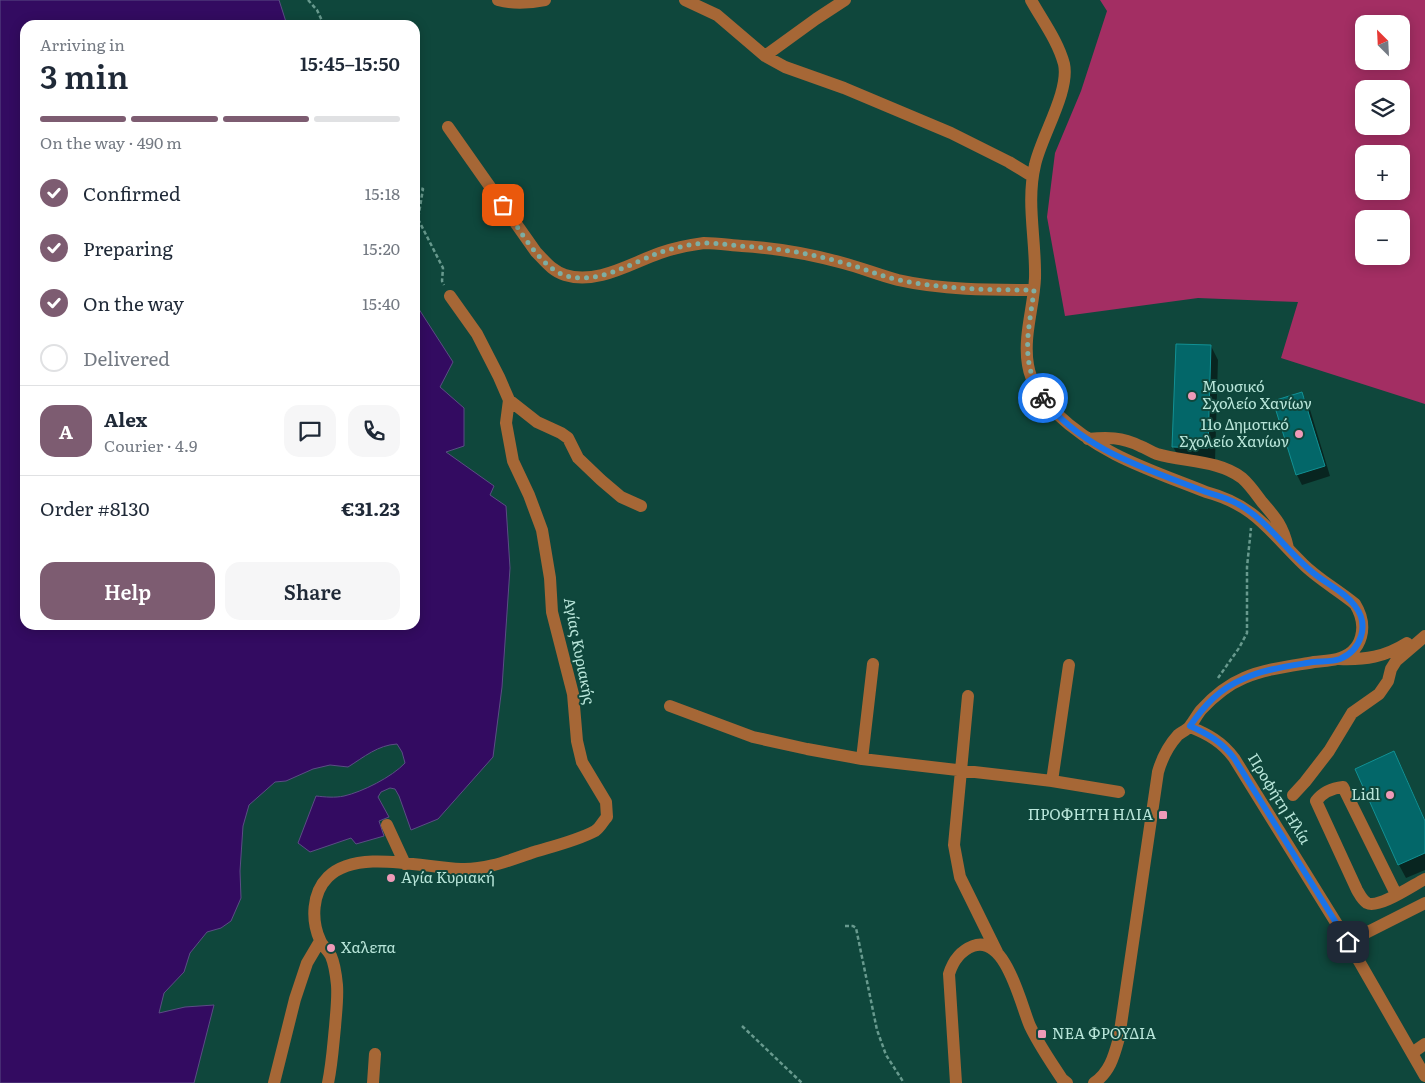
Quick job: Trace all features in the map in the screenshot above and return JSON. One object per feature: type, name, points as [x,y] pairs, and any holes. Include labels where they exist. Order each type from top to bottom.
[{"type":"street","points":[[498,0],[506,2],[535,2],[545,0]]},
{"type":"street","points":[[685,0],[717,15],[766,56],[785,67],[844,88],[951,133],[1009,162],[1032,176]]},
{"type":"street","points":[[766,56],[845,0]]},
{"type":"street","points":[[1031,0],[1057,47],[1064,65],[1064,78],[1032,176],[1031,207],[1034,244],[1034,290],[1026,350],[1031,377],[1044,400],[1073,429],[1122,458],[1237,503],[1253,514],[1303,564],[1355,604],[1360,612],[1363,630],[1358,644],[1350,653],[1338,659]]},
{"type":"street","points":[[448,127],[536,252],[551,268],[564,275],[588,277],[630,265],[678,247],[706,243],[796,252],[845,263],[898,280],[921,284],[991,290],[1034,290]]},
{"type":"street","name":"Αγίας Κυριακής","points":[[328,1083],[334,1053],[338,1004],[336,970],[330,955],[320,941],[315,924],[315,904],[318,891],[328,877],[339,868],[360,862],[462,869],[495,866],[565,843],[597,830],[607,817],[606,802],[582,762],[577,741],[572,694],[552,612],[550,578],[542,530],[529,495],[513,461],[506,423],[509,400],[476,334],[450,296]]},
{"type":"street","points":[[509,400],[537,422],[568,438],[578,458],[601,480],[621,497],[641,506]]},
{"type":"street","points":[[1088,439],[1106,437],[1124,439],[1155,453],[1177,460],[1203,464],[1233,473],[1243,479],[1274,515],[1284,530],[1288,548]]},
{"type":"street","points":[[1094,1083],[1106,1074],[1119,1038],[1158,772],[1168,748],[1190,726],[1210,701],[1221,691],[1243,678],[1283,668],[1338,659],[1363,660],[1383,656],[1425,635]]},
{"type":"street","points":[[1293,795],[1329,751],[1352,713],[1379,694],[1388,681],[1396,660],[1425,635]]},
{"type":"street","points":[[862,759],[874,664]]},
{"type":"street","points":[[1052,781],[1069,665]]},
{"type":"street","points":[[968,696],[954,845],[960,877],[997,952],[1005,962],[1031,1028],[1062,1079],[1067,1083]]},
{"type":"street","points":[[670,706],[753,737],[862,759],[1052,781],[1119,792]]},
{"type":"street","name":"Προφήτη Ηλία","points":[[1190,726],[1217,740],[1234,758],[1348,942],[1425,1076]]},
{"type":"street","points":[[1397,918],[1392,897],[1343,787],[1324,794],[1316,801],[1365,902],[1376,904],[1392,897],[1425,879]]},
{"type":"street","points":[[386,825],[405,864]]},
{"type":"street","points":[[1348,942],[1425,903]]},
{"type":"street","points":[[274,1083],[295,999],[306,964],[320,941]]},
{"type":"street","points":[[956,1083],[950,974],[952,966],[961,953],[979,944],[997,952]]},
{"type":"street","points":[[1412,1053],[1425,1044]]},
{"type":"street","points":[[373,1083],[375,1054]]},
{"type":"path","points":[[308,0],[321,20]]},
{"type":"path","points":[[420,188],[423,189],[420,207]]},
{"type":"path","points":[[420,223],[443,268],[442,281],[450,296]]},
{"type":"path","points":[[1216,680],[1239,648],[1247,633],[1247,567],[1253,514]]},
{"type":"path","points":[[845,926],[856,928],[877,1030],[886,1055],[904,1083]]},
{"type":"path","points":[[742,1026],[802,1083]]},
{"type":"shaded area","points":[[0,0],[279,0],[285,20],[20,20],[20,630],[420,630],[420,311],[453,362],[440,387],[464,408],[464,446],[446,452],[494,486],[490,495],[506,506],[510,568],[502,687],[493,757],[438,819],[411,830],[395,789],[390,788],[381,792],[378,797],[389,817],[379,821],[384,836],[356,844],[351,838],[310,852],[298,843],[316,796],[344,796],[385,779],[405,763],[402,752],[397,744],[377,749],[348,767],[330,765],[313,769],[286,781],[275,782],[249,805],[243,826],[240,871],[241,898],[231,921],[221,928],[207,932],[190,953],[184,972],[164,993],[159,1013],[185,1007],[214,1005],[194,1083],[0,1083]]},
{"type":"shaded area","points":[[1100,0],[1425,0],[1425,404],[1281,358],[1298,302],[1198,298],[1065,316],[1047,217],[1055,153],[1081,91],[1107,11]]},
{"type":"building","name":"Μουσικό Σχολείο Χανίων","points":[[1176,344],[1211,345],[1208,448],[1172,447]]},
{"type":"building","name":"11o Δημοτικό Σχολείο Χανίων","points":[[1302,392],[1325,466],[1296,475],[1273,401]]},
{"type":"building","name":"Lidl","points":[[1394,751],[1425,821],[1425,853],[1398,865],[1355,769]]},
{"type":"way so far","points":[[503,205],[536,252],[551,268],[564,275],[574,277],[588,277],[606,273],[678,247],[706,243],[796,252],[845,263],[898,280],[921,284],[991,290],[1034,290],[1026,350],[1031,377],[1043,398]]},
{"type":"place","name":"Μουσικό Σχολείο Χανίων","points":[[1192,396]]},
{"type":"place","name":"11o Δημοτικό Σχολείο Χανίων","points":[[1299,434]]},
{"type":"place","name":"Lidl","points":[[1390,795]]},
{"type":"place","name":"ΠΡΟΦΗΤΗ ΗΛΙΑ","points":[[1163,815]]},
{"type":"place","name":"Αγία Κυριακή","points":[[391,878]]},
{"type":"place","name":"Χαλεπα","points":[[331,948]]},
{"type":"place","name":"ΝΕΑ ΦΡΟΥΔΙΑ","points":[[1042,1034]]},
{"type":"route","points":[[1043,398],[1073,429],[1108,452],[1237,503],[1253,514],[1317,576],[1355,604],[1360,612],[1363,630],[1358,644],[1350,653],[1338,659],[1313,662],[1243,678],[1221,691],[1200,712],[1190,726],[1217,740],[1234,758],[1348,942]]}]
